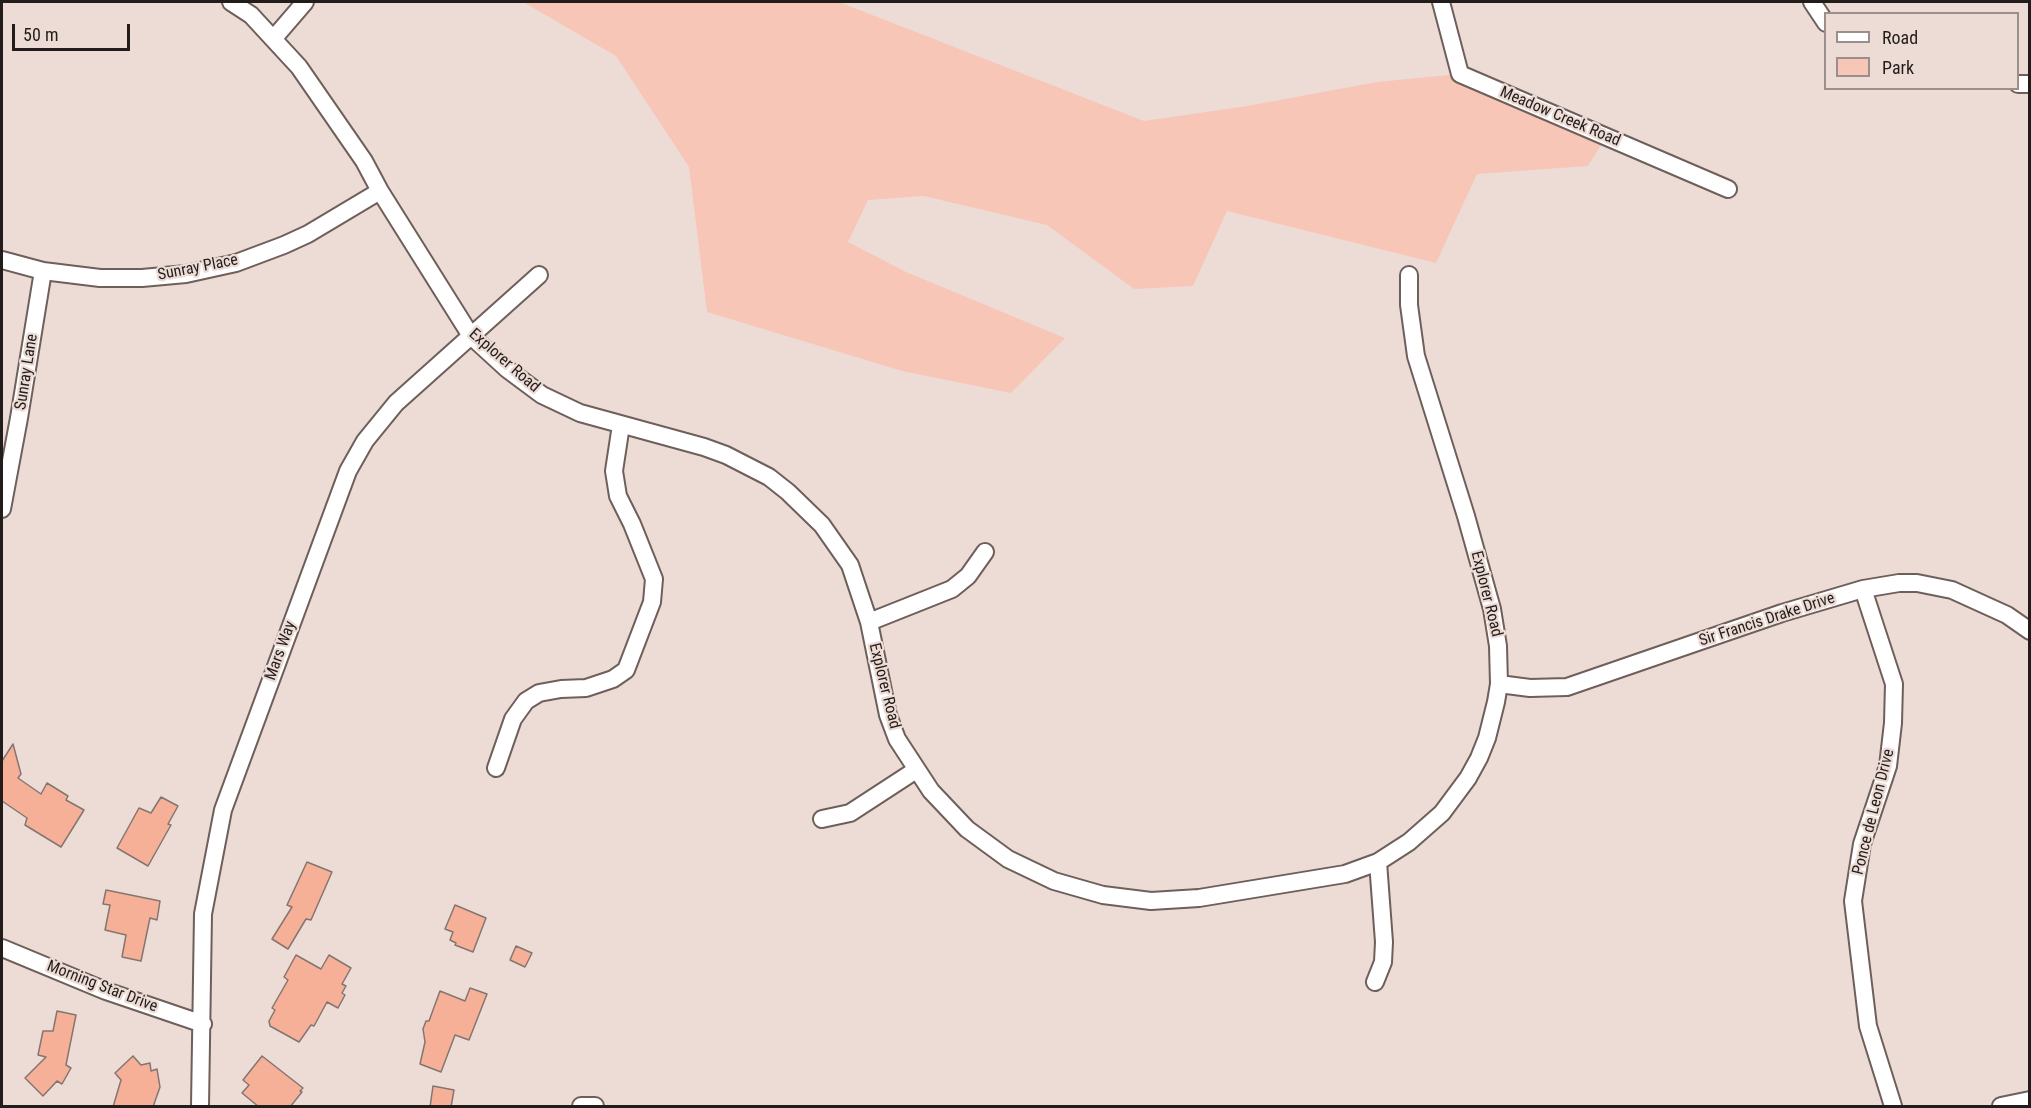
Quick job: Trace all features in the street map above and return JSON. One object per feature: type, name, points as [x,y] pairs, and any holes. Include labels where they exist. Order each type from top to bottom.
[{"type":"street","name":"Explorer Road","points":[[231,2],[251,15],[299,67],[364,161],[380,191],[471,336],[507,369],[542,395],[580,413],[726,455],[769,477],[822,525],[850,564],[868,622],[888,714],[897,739],[916,770],[948,811],[987,845],[1030,871],[1078,890],[1151,901],[1199,898],[1345,874],[1378,862],[1426,828],[1442,813],[1468,777],[1493,720],[1499,684],[1498,646],[1492,609],[1466,516],[1416,356],[1409,305],[1409,275]]},
{"type":"street","points":[[274,38],[305,2]]},
{"type":"street","name":"Meadow Creek Road","points":[[1441,2],[1461,74],[1728,189]]},
{"type":"street","points":[[1812,2],[1824,20]]},
{"type":"street","name":"Sunray Place","points":[[2,260],[43,270],[100,278],[186,274],[252,257],[284,245],[308,234],[380,191]]},
{"type":"street","name":"Sunray Lane","points":[[2,509],[43,270]]},
{"type":"street","name":"Mars Way","points":[[200,1107],[203,914],[223,810],[348,471],[365,441],[396,403],[538,275]]},
{"type":"street","points":[[496,768],[513,719],[526,701],[539,693],[586,688],[613,679],[626,670],[652,602],[654,579],[618,496],[614,471],[621,425]]},
{"type":"street","points":[[868,622],[952,589],[968,576],[985,552]]},
{"type":"street","name":"Sir Francis Drake Drive","points":[[1499,684],[1530,688],[1567,687],[1782,613],[1863,589],[1899,583],[1935,586],[1969,596],[2007,615],[2030,631]]},
{"type":"street","name":"Ponce de Leon Drive","points":[[1863,589],[1894,684],[1893,723],[1888,766],[1862,844],[1853,901],[1868,1026],[1893,1107]]},
{"type":"street","points":[[822,819],[850,813],[916,770]]},
{"type":"street","points":[[1375,981],[1383,962],[1384,942],[1378,862]]},
{"type":"street","name":"Morning Star Drive","points":[[2,948],[105,991],[202,1024]]},
{"type":"street","points":[[2001,1107],[2030,1100]]},
{"type":"street","points":[[581,1107],[595,1107]]},
{"type":"green space","points":[[523,2],[839,2],[1144,121],[1247,106],[1377,82],[1460,74],[1606,137],[1588,166],[1477,174],[1436,263],[1227,211],[1193,286],[1134,289],[1047,225],[924,196],[868,200],[848,242],[906,272],[1065,338],[1011,393],[902,371],[707,312],[689,167],[616,56]]},
{"type":"building","points":[[13,744],[21,774],[18,778],[41,794],[47,783],[68,796],[66,800],[84,810],[61,847],[25,825],[27,818],[2,801],[2,761]]},
{"type":"building","points":[[161,797],[178,806],[168,824],[171,825],[148,866],[117,848],[139,808],[151,813]]},
{"type":"building","points":[[307,862],[332,872],[311,920],[306,919],[288,949],[272,939],[292,907],[287,905]]},
{"type":"building","points":[[106,890],[160,901],[157,920],[150,918],[141,961],[122,957],[126,935],[105,930],[110,905],[103,904]]},
{"type":"building","points":[[455,905],[486,918],[473,952],[455,945],[456,943],[450,940],[453,932],[445,929]]},
{"type":"building","points":[[516,946],[532,953],[525,967],[510,960]]},
{"type":"building","points":[[296,955],[321,969],[329,955],[351,968],[342,984],[346,986],[342,993],[345,995],[338,1008],[327,1002],[314,1026],[311,1025],[299,1042],[270,1026],[269,1021],[275,1010],[272,1008],[288,980],[284,977]]},
{"type":"building","points":[[470,988],[487,994],[469,1040],[455,1035],[441,1072],[420,1064],[425,1042],[423,1029],[426,1021],[429,1021],[440,991],[465,1001]]},
{"type":"building","points":[[57,1011],[76,1015],[66,1065],[71,1068],[62,1084],[57,1081],[43,1096],[25,1078],[46,1057],[38,1055],[43,1031],[53,1031]]},
{"type":"building","points":[[133,1056],[141,1065],[150,1063],[151,1071],[157,1069],[160,1087],[153,1107],[113,1107],[121,1080],[115,1073]]},
{"type":"building","points":[[262,1056],[303,1088],[290,1107],[259,1107],[242,1093],[249,1085],[243,1080]]},
{"type":"building","points":[[433,1086],[454,1090],[451,1107],[430,1107]]}]
